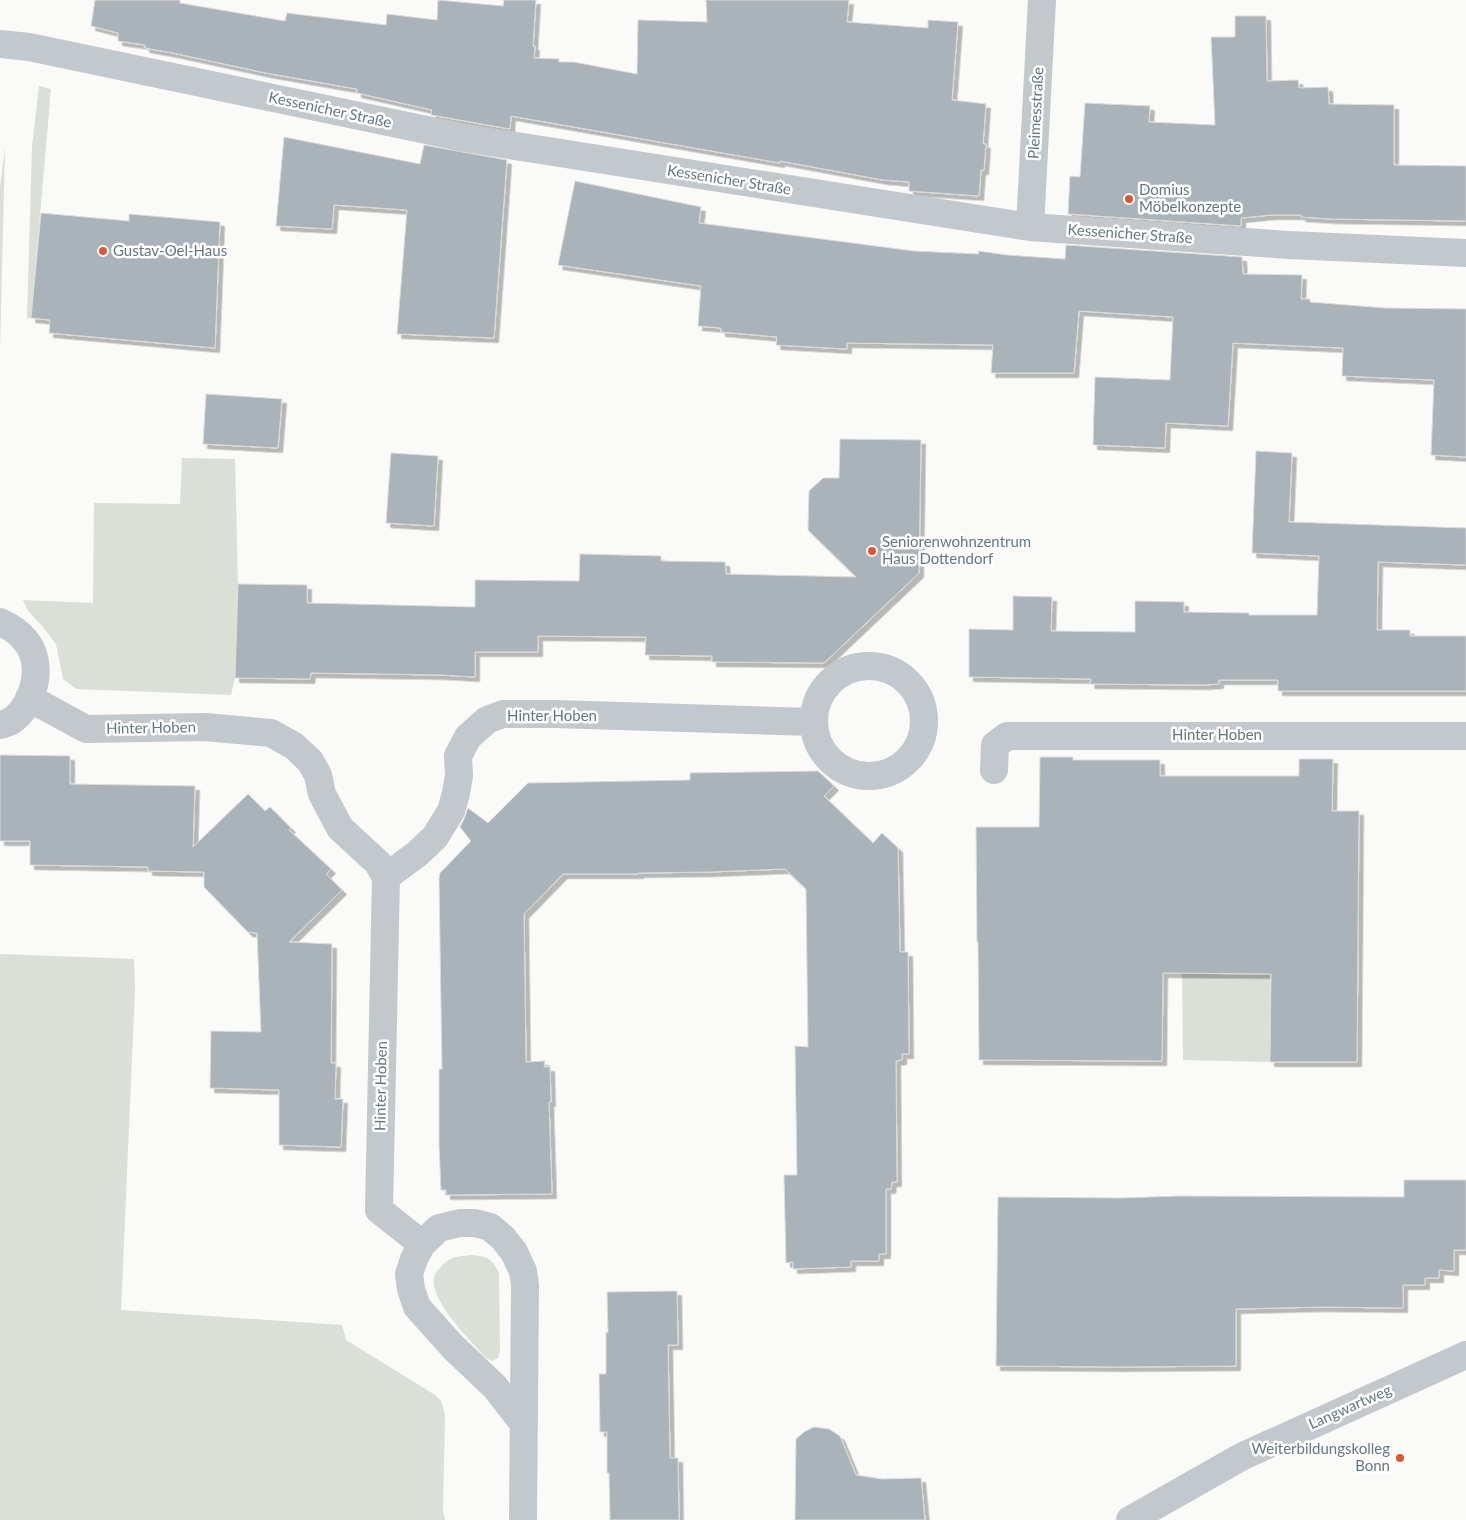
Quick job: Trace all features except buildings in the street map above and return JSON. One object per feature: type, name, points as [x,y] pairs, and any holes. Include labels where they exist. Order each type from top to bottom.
[{"type":"street","name":"Pleimesstraße","points":[[1030,227],[1042,0]]},
{"type":"street","name":"Kessenicher Straße","points":[[0,44],[29,47],[465,138],[1030,227],[1289,245],[1466,253]]},
{"type":"street","points":[[0,622],[26,640],[33,654],[36,668],[33,692],[24,708],[12,720],[0,725]]},
{"type":"street","points":[[874,666],[896,672],[913,687],[919,696],[925,713],[923,734],[913,755],[904,764],[888,773],[876,776],[857,775],[841,768],[828,757],[818,742],[814,722],[816,705],[826,686],[842,672],[858,667],[874,666]]},
{"type":"street","name":"Hinter Hoben","points":[[29,698],[86,729],[205,727],[271,733],[294,746],[310,760],[318,775],[322,794],[340,828],[378,862],[386,877],[379,1210],[422,1244]]},
{"type":"street","name":"Hinter Hoben","points":[[386,877],[417,854],[434,837],[451,811],[459,776],[458,756],[468,737],[487,720],[503,714],[814,722]]},
{"type":"street","name":"Hinter Hoben","points":[[994,770],[996,745],[1007,736],[1466,736]]},
{"type":"street","points":[[523,1422],[495,1386],[453,1347],[418,1307],[411,1289],[409,1274],[422,1244],[439,1228],[460,1223],[475,1223],[490,1227],[503,1238],[514,1252],[523,1271],[525,1286],[523,1520]]},
{"type":"street","name":"Langwartweg","points":[[1130,1520],[1242,1456],[1466,1355]]},
{"type":"shaded area","points":[[39,86],[51,89],[31,318],[27,318],[32,146]]},
{"type":"shaded area","points":[[5,147],[0,351],[0,188]]},
{"type":"shaded area","points":[[182,458],[235,459],[238,584],[235,678],[231,695],[76,689],[63,679],[56,644],[28,611],[23,600],[93,603],[94,503],[180,504]]},
{"type":"shaded area","points":[[0,954],[134,959],[135,990],[121,1310],[342,1325],[346,1340],[435,1395],[441,1401],[445,1415],[443,1511],[445,1520],[0,1520]]},
{"type":"shaded area","points":[[1182,973],[1270,974],[1270,1062],[1183,1060]]},
{"type":"shaded area","points":[[471,1255],[488,1259],[494,1264],[499,1273],[500,1351],[498,1358],[492,1361],[486,1358],[452,1319],[437,1295],[434,1284],[435,1273],[446,1261]]},
{"type":"place","name":"Domius Möbelkonzepte","points":[[1129,199]]},
{"type":"place","name":"Gustav-Oel-Haus","points":[[103,251]]},
{"type":"place","name":"Seniorenwohnzentrum Haus Dottendorf","points":[[872,551]]},
{"type":"place","name":"Weiterbildungskolleg Bonn","points":[[1400,1458]]}]
